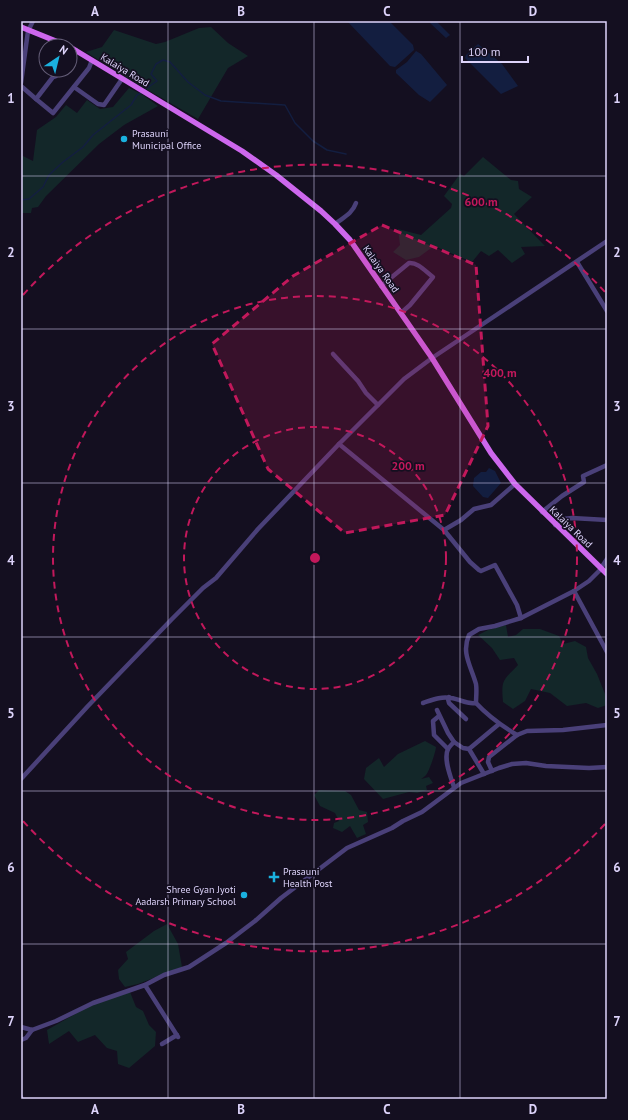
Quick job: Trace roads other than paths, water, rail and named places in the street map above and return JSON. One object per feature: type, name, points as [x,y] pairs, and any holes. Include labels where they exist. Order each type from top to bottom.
[{"type":"main road","name":"Kalaiya Road","points":[[21,27],[46,38]]},
{"type":"main road","name":"Kalaiya Road","points":[[78,51],[242,151],[276,175],[335,224],[350,240],[401,313],[432,358],[477,433],[515,484],[555,525],[607,574]]},
{"type":"street","points":[[33,21],[28,31],[21,84],[53,113],[89,68],[92,60]]},
{"type":"street","points":[[36,98],[52,78]]},
{"type":"street","points":[[74,87],[98,104],[104,105],[122,79]]},
{"type":"street","points":[[335,224],[347,216],[356,203]]},
{"type":"street","points":[[21,779],[172,619],[203,588],[216,578],[258,529],[339,444],[404,379],[432,358],[607,241]]},
{"type":"street","points":[[382,286],[409,263],[413,262],[433,277],[410,305],[401,313]]},
{"type":"street","points":[[576,262],[607,311]]},
{"type":"street","points":[[333,354],[378,405]]},
{"type":"street","points":[[339,444],[444,530],[470,562],[479,570],[481,571],[495,565],[517,605],[521,618]]},
{"type":"street","points":[[542,512],[562,496],[584,482],[583,476],[607,465]]},
{"type":"street","points":[[444,530],[461,520],[474,509],[490,505],[515,484]]},
{"type":"street","points":[[555,525],[562,519],[572,518],[607,520]]},
{"type":"street","points":[[517,735],[486,714],[476,703],[476,685],[466,656],[465,647],[469,634],[479,629],[521,618],[574,591],[589,581],[607,559]]},
{"type":"street","points":[[574,591],[607,652]]},
{"type":"street","points":[[423,703],[440,697],[450,697],[468,704],[476,703]]},
{"type":"street","points":[[450,697],[448,698],[449,703],[466,719]]},
{"type":"street","points":[[437,710],[454,742],[463,748],[469,749],[499,724]]},
{"type":"street","points":[[439,716],[433,721],[434,735],[448,749]]},
{"type":"street","points":[[492,771],[488,762],[489,757],[517,735],[527,731],[563,730],[607,725]]},
{"type":"street","points":[[454,742],[448,749],[448,767],[454,787]]},
{"type":"street","points":[[469,749],[484,774]]},
{"type":"street","points":[[21,1040],[26,1038],[32,1030],[56,1021],[93,1003],[145,985],[164,975],[189,967],[196,963],[255,921],[281,898],[347,848],[392,828],[422,812],[454,787],[512,764],[526,763],[546,766],[589,768],[607,767]]},
{"type":"street","points":[[145,985],[178,1036],[162,1044]]},
{"type":"street","points":[[21,1027],[32,1030]]},
{"type":"water","points":[[347,21],[389,21],[413,45],[414,50],[395,67],[390,66]]},
{"type":"water","points":[[432,21],[436,21],[450,35],[446,38],[430,23]]},
{"type":"water","points":[[478,44],[502,64],[518,86],[501,94],[465,58],[466,55]]},
{"type":"water","points":[[416,51],[421,54],[447,85],[430,102],[419,95],[396,73],[396,70],[407,62]]},
{"type":"water","points":[[489,468],[495,471],[501,483],[488,498],[483,497],[473,486],[474,478],[481,472],[486,472]]},
{"type":"waterway","points":[[144,90],[157,81],[151,74],[156,64],[163,60],[170,62],[188,82],[205,95],[221,101],[285,105],[295,123],[313,141],[327,150],[346,154]]},
{"type":"waterway","points":[[21,200],[29,199],[43,187],[49,175],[83,147],[93,135],[131,105],[137,95],[141,93]]},
{"type":"place","name":"Prasauni Municipal Office","points":[[124,139]]},
{"type":"place","name":"Prasauni Health Post","points":[[274,877]]},
{"type":"place","name":"Shree Gyan Jyoti Aadarsh Primary School","points":[[244,895]]}]
